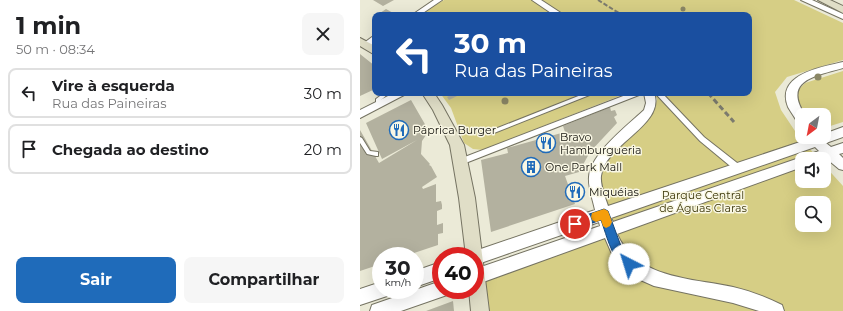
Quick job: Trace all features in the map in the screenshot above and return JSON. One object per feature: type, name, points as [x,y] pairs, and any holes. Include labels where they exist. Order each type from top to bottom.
[{"type":"main road","points":[[823,0],[843,10]]},
{"type":"main road","points":[[430,96],[438,108],[457,146],[467,198],[474,247]]},
{"type":"main road","points":[[479,299],[480,311]]},
{"type":"street","points":[[420,12],[439,0]]},
{"type":"street","points":[[536,0],[555,12]]},
{"type":"street","points":[[805,0],[843,17]]},
{"type":"street","points":[[795,109],[791,103],[792,88],[797,81],[805,76],[843,65]]},
{"type":"street","points":[[360,114],[394,96]]},
{"type":"street","points":[[460,162],[629,96]]},
{"type":"street","points":[[650,96],[652,100],[651,108],[648,113],[606,154],[596,167],[596,185],[608,229],[617,249],[629,264],[647,275],[663,280],[745,297],[762,302],[776,311]]},
{"type":"street","points":[[661,96],[702,139],[738,168]]},
{"type":"street","points":[[831,135],[843,132]]},
{"type":"street","points":[[484,255],[738,168],[803,144]]},
{"type":"street","points":[[821,144],[828,152]]},
{"type":"street","points":[[831,152],[843,148]]},
{"type":"street","points":[[831,155],[843,165]]},
{"type":"street","points":[[484,273],[795,164]]},
{"type":"street","points":[[378,311],[432,292]]},
{"type":"street","points":[[360,297],[372,293]]},
{"type":"lane","points":[[378,104],[378,100],[384,96]]},
{"type":"lane","points":[[492,132],[582,96]]},
{"type":"lane","points":[[360,139],[369,153],[376,154]]},
{"type":"green space","name":"Parque Central de Águas Claras","points":[[444,0],[794,0],[843,23],[843,60],[787,77],[775,92],[781,110],[795,131],[795,144],[805,144],[813,152],[795,152],[795,188],[831,188],[831,173],[843,186],[843,311],[481,311],[480,299],[484,299],[484,280],[610,235],[601,217],[599,170],[655,108],[657,99],[656,96],[752,96],[752,12],[423,12]]},
{"type":"green space","points":[[843,71],[843,122],[831,126],[831,108],[802,108],[796,99],[799,89],[805,83]]},
{"type":"green space","points":[[442,96],[619,96],[483,150],[473,149],[464,143],[451,108]]},
{"type":"building","points":[[373,0],[394,0],[383,6]]},
{"type":"building","points":[[386,9],[391,12],[382,12]]},
{"type":"building","points":[[360,54],[372,64],[372,90],[360,96]]},
{"type":"building","points":[[449,96],[457,96],[449,100],[447,97]]},
{"type":"building","points":[[411,100],[430,133],[426,135],[422,141],[421,154],[430,164],[429,165],[437,177],[422,187],[423,189],[436,184],[436,202],[441,201],[442,205],[442,209],[437,211],[437,225],[443,223],[443,233],[438,234],[438,245],[424,250],[424,247],[372,247],[372,267],[360,271],[360,130],[379,163],[417,140],[382,159],[366,123]]},
{"type":"building","name":"One Park Mall","points":[[610,107],[611,111],[615,110],[617,115],[614,117],[617,123],[590,152],[579,172],[565,176],[575,204],[491,232],[481,160],[508,153],[507,148],[565,132],[563,126]]},
{"type":"building","points":[[453,301],[454,311],[426,311]]},
{"type":"railway","points":[[598,0],[617,12]]},
{"type":"railway","points":[[711,96],[734,122]]},
{"type":"slow traffic","points":[[596,217],[604,214],[606,222]]},
{"type":"place","name":"Páprica Burger","points":[[399,130]]},
{"type":"place","name":"Bravo Hamburgueria","points":[[546,143]]},
{"type":"place","name":"One Park Mall","points":[[531,167]]},
{"type":"place","name":"Miquéias","points":[[575,192]]},
{"type":"route","points":[[575,224],[604,214],[608,229],[617,249],[629,264]]}]
